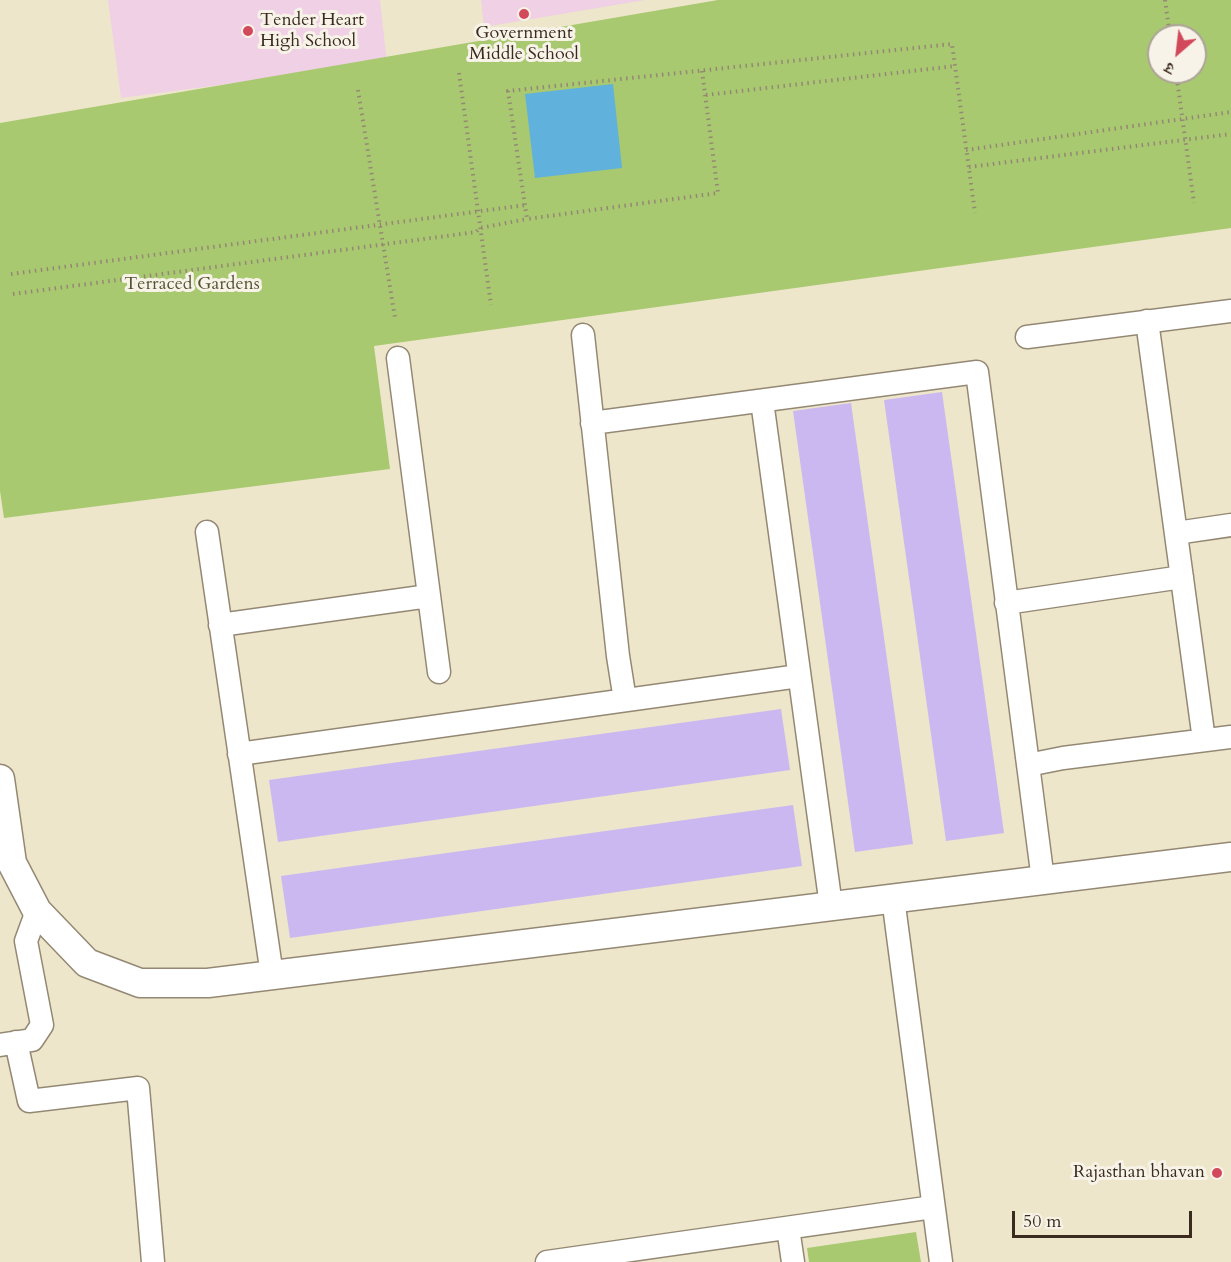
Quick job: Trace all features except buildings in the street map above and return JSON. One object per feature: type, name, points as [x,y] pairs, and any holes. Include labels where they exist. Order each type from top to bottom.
[{"type":"street","points":[[1028,337],[1231,311]]},
{"type":"street","points":[[1147,321],[1204,740]]},
{"type":"street","points":[[583,335],[618,656],[625,700]]},
{"type":"street","points":[[398,358],[439,672]]},
{"type":"street","points":[[592,423],[977,372],[1043,880]]},
{"type":"street","points":[[762,400],[831,906]]},
{"type":"street","points":[[1176,533],[1231,525]]},
{"type":"street","points":[[207,532],[272,975]]},
{"type":"street","points":[[1006,603],[1182,577]]},
{"type":"street","points":[[220,625],[429,596]]},
{"type":"street","points":[[239,754],[799,676]]},
{"type":"street","points":[[1028,765],[1063,758],[1231,737]]},
{"type":"street","points":[[0,779],[12,863],[37,911],[87,963],[140,983],[208,983],[1231,857]]},
{"type":"street","points":[[893,898],[941,1262]]},
{"type":"street","points":[[37,911],[26,941],[42,1025],[32,1040],[8,1044],[28,1101],[138,1088],[153,1262]]},
{"type":"street","points":[[547,1262],[933,1207]]},
{"type":"street","points":[[788,1228],[793,1262]]},
{"type":"path","points":[[1165,0],[1168,24]]},
{"type":"path","points":[[527,219],[508,91],[952,44],[975,213]]},
{"type":"path","points":[[706,95],[955,66]]},
{"type":"path","points":[[13,294],[476,232],[480,228],[527,219],[718,193],[702,70]]},
{"type":"path","points":[[459,73],[491,305]]},
{"type":"path","points":[[1178,84],[1194,203]]},
{"type":"path","points":[[358,90],[395,318]]},
{"type":"path","points":[[966,150],[1231,112]]},
{"type":"path","points":[[969,167],[1231,134]]},
{"type":"path","points":[[11,274],[526,204]]},
{"type":"shaded area","name":"Tender Heart High School","points":[[108,0],[380,0],[387,63],[121,98]]},
{"type":"shaded area","name":"Government Middle School","points":[[481,0],[645,0],[484,27]]},
{"type":"green space","name":"Terraced Gardens","points":[[718,0],[1231,0],[1231,228],[374,346],[390,469],[4,518],[0,491],[0,123]]},
{"type":"green space","points":[[916,1232],[921,1262],[809,1262],[807,1248]]},
{"type":"water","points":[[613,84],[622,168],[535,178],[525,94]]},
{"type":"place","name":"Government Middle School","points":[[524,14]]},
{"type":"place","name":"Tender Heart High School","points":[[248,31]]},
{"type":"place","name":"Rajasthan bhavan","points":[[1217,1173]]}]
